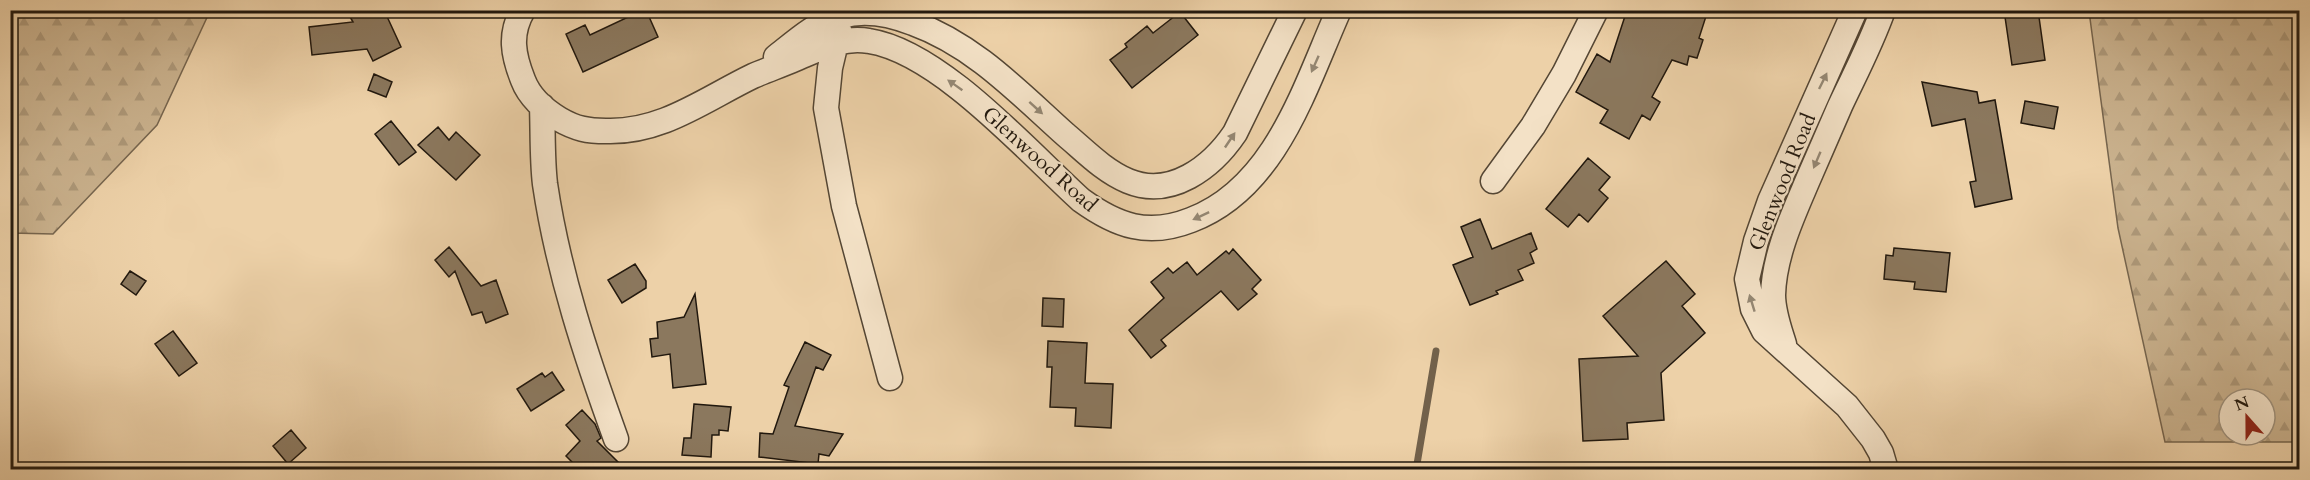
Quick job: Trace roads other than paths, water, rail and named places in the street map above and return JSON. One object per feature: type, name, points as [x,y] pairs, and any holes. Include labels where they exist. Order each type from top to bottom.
[{"type":"street","name":"Glenwood Road","points":[[523,10],[513,36],[513,50],[524,82],[542,106],[571,126],[582,130],[640,130],[679,116],[754,76],[836,43],[850,40],[870,41],[906,54],[964,92],[1081,200],[1101,214],[1117,222],[1138,228],[1158,230],[1179,225],[1214,209],[1244,185],[1258,170],[1288,124],[1339,10]]},
{"type":"street","name":"Glenwood Road","points":[[754,76],[804,35],[842,16],[869,13],[887,15],[945,36],[981,59],[1103,167],[1127,181],[1157,186],[1194,174],[1207,166],[1225,148],[1235,133],[1295,10]]},
{"type":"street","points":[[1493,182],[1533,126],[1564,74],[1596,10]]},
{"type":"street","name":"Glenwood Road","points":[[1855,10],[1770,201],[1750,263],[1748,279],[1753,309],[1764,331],[1829,388],[1863,424],[1881,453],[1886,470]]},
{"type":"street","name":"Glenwood Road","points":[[1785,350],[1773,298],[1775,273],[1782,246],[1800,198],[1873,39],[1883,10]]},
{"type":"street","points":[[842,16],[830,68],[826,108],[844,206],[890,378]]},
{"type":"street","points":[[542,106],[545,182],[555,239],[588,361],[616,439]]},
{"type":"waterway","points":[[1416,470],[1436,351]]}]
